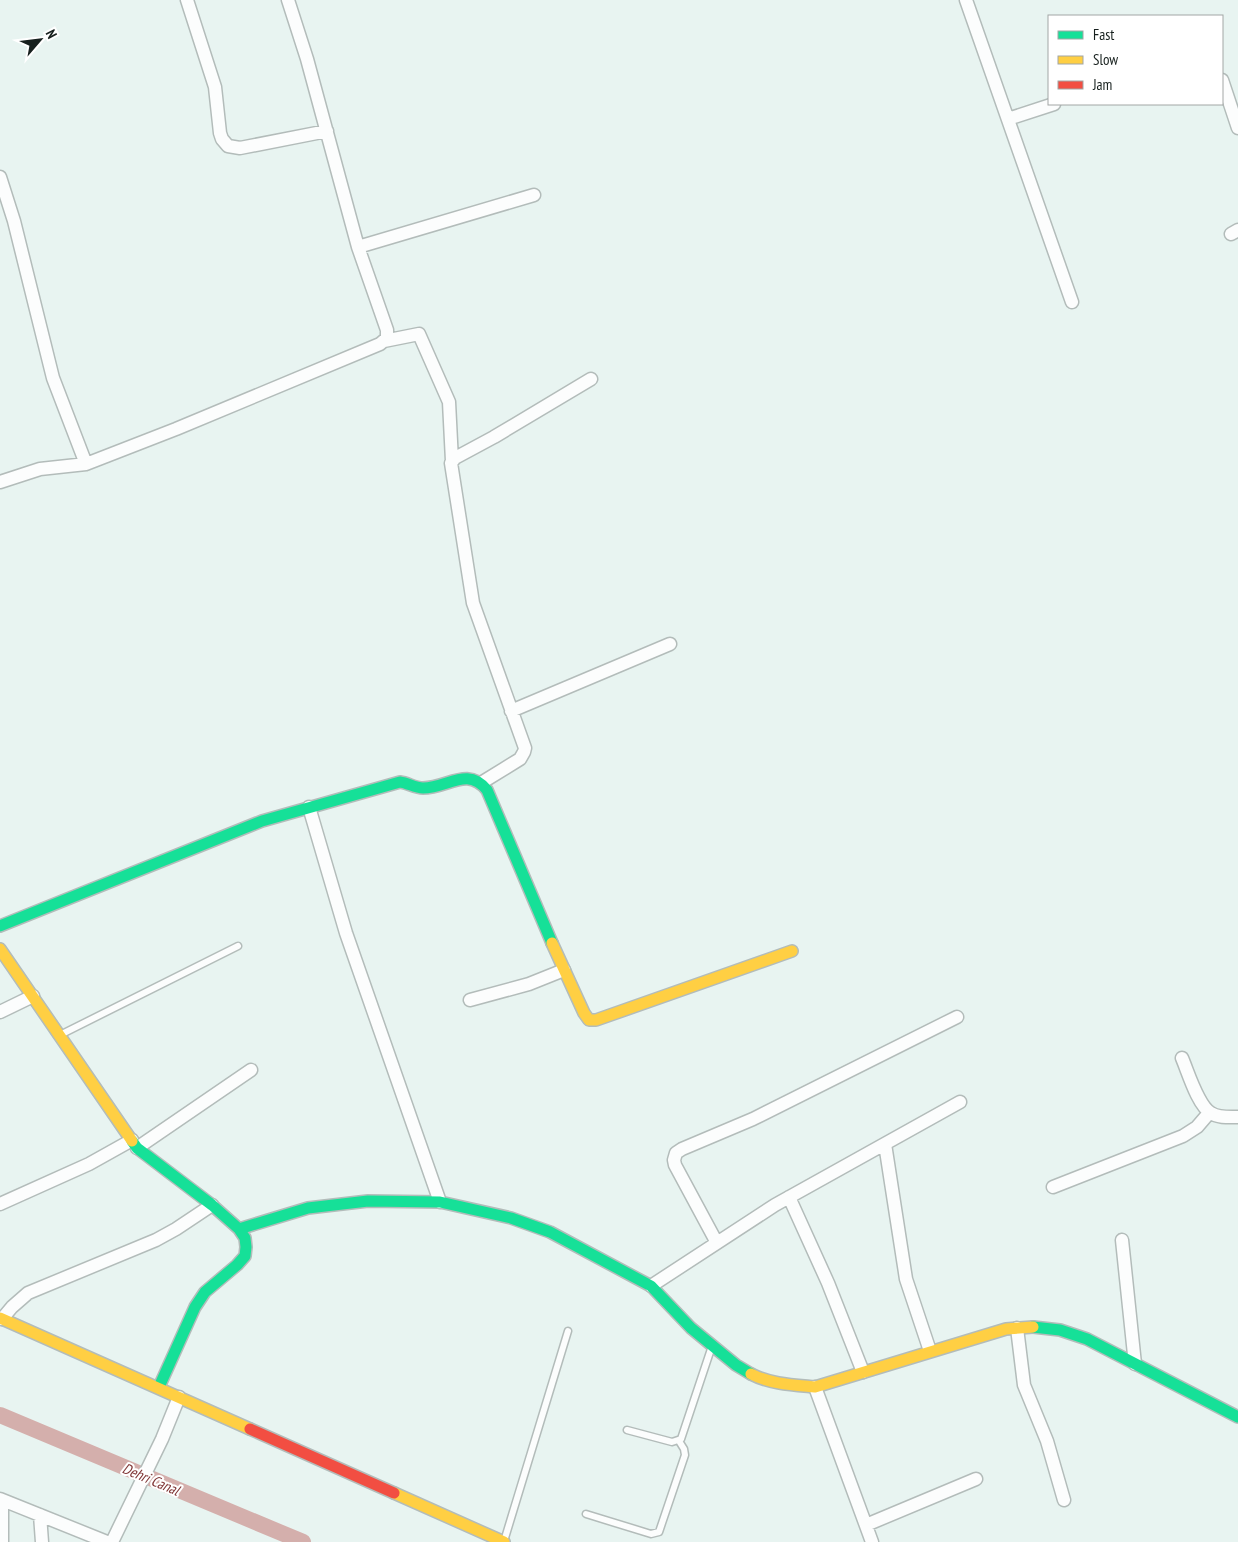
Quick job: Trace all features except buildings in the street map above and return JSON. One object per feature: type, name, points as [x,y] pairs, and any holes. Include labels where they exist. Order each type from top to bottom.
[{"type":"main road","points":[[0,926],[262,821],[400,782],[408,782],[422,788],[466,778],[477,780],[487,790],[564,970],[584,1013],[592,1021],[792,951]]},
{"type":"main road","points":[[0,949],[135,1144],[212,1205],[239,1229],[245,1238],[245,1256],[205,1292],[195,1306],[159,1387]]},
{"type":"main road","points":[[239,1229],[308,1208],[343,1203],[368,1201],[440,1202],[511,1218],[550,1232],[651,1286],[691,1328],[736,1365],[760,1378],[783,1384],[815,1387],[1006,1329],[1035,1327],[1060,1330],[1088,1339],[1238,1417]]},
{"type":"main road","points":[[1,1318],[504,1542]]},
{"type":"street","points":[[187,0],[215,87],[220,133],[224,143],[233,148],[240,148],[327,131]]},
{"type":"street","points":[[288,0],[307,59],[358,247],[387,330],[387,338],[384,341]]},
{"type":"street","points":[[966,0],[1072,302]]},
{"type":"street","points":[[1223,83],[1238,128]]},
{"type":"street","points":[[1008,120],[1051,105]]},
{"type":"street","points":[[0,177],[14,221],[53,378],[86,464]]},
{"type":"street","points":[[358,247],[534,195]]},
{"type":"street","points":[[0,482],[40,469],[86,464],[176,429],[384,341],[419,334],[449,402],[455,495],[473,603],[524,752],[520,759],[481,783]]},
{"type":"street","points":[[452,461],[591,380]]},
{"type":"street","points":[[511,711],[670,644]]},
{"type":"street","points":[[308,807],[346,933],[440,1202]]},
{"type":"street","points":[[470,1000],[529,984],[564,970]]},
{"type":"street","points":[[0,1012],[32,996]]},
{"type":"street","points":[[717,1243],[675,1165],[676,1153],[760,1115],[957,1017]]},
{"type":"street","points":[[1182,1058],[1199,1099],[1209,1113],[1238,1117]]},
{"type":"street","points":[[0,1204],[135,1144],[251,1070]]},
{"type":"street","points":[[651,1286],[789,1197],[960,1102]]},
{"type":"street","points":[[1053,1187],[1183,1136],[1197,1128],[1209,1113]]},
{"type":"street","points":[[885,1144],[906,1279],[930,1351]]},
{"type":"street","points":[[789,1197],[828,1283],[863,1372]]},
{"type":"street","points":[[1,1318],[28,1293],[156,1240],[212,1205]]},
{"type":"street","points":[[1122,1240],[1135,1364]]},
{"type":"street","points":[[1017,1328],[1024,1385],[1047,1441],[1064,1500]]},
{"type":"street","points":[[815,1387],[872,1542]]},
{"type":"street","points":[[112,1542],[162,1439],[179,1397]]},
{"type":"street","points":[[866,1525],[976,1478]]},
{"type":"street","points":[[2,1542],[1,1499],[108,1542]]},
{"type":"street","points":[[40,1514],[42,1542]]},
{"type":"lane","points":[[59,1035],[238,946]]},
{"type":"lane","points":[[504,1542],[568,1331]]},
{"type":"lane","points":[[627,1430],[665,1441],[679,1441],[683,1436],[712,1345]]},
{"type":"lane","points":[[586,1514],[651,1534],[659,1532],[685,1455],[679,1441]]},
{"type":"waterway","name":"Dehri Canal","points":[[0,1415],[303,1542]]},
{"type":"traffic: fast","points":[[0,926],[262,821],[400,782],[423,788],[465,779],[480,783],[487,790],[552,943]]},
{"type":"traffic: fast","points":[[132,1141],[137,1148],[212,1205],[239,1229],[245,1238],[246,1247],[245,1256],[205,1292],[195,1307],[159,1387]]},
{"type":"traffic: fast","points":[[239,1229],[308,1208],[368,1201],[440,1202],[511,1218],[550,1232],[651,1286],[691,1328],[736,1365],[751,1374]]},
{"type":"traffic: fast","points":[[1033,1327],[1060,1330],[1087,1339],[1238,1417]]},
{"type":"traffic: slow","points":[[552,943],[589,1020],[596,1020],[792,951]]},
{"type":"traffic: slow","points":[[0,949],[132,1141]]},
{"type":"traffic: slow","points":[[0,1318],[250,1429]]},
{"type":"traffic: slow","points":[[751,1374],[774,1382],[815,1387],[1006,1329],[1033,1327]]},
{"type":"traffic: slow","points":[[394,1493],[504,1542]]},
{"type":"traffic: jam","points":[[250,1429],[394,1493]]}]
